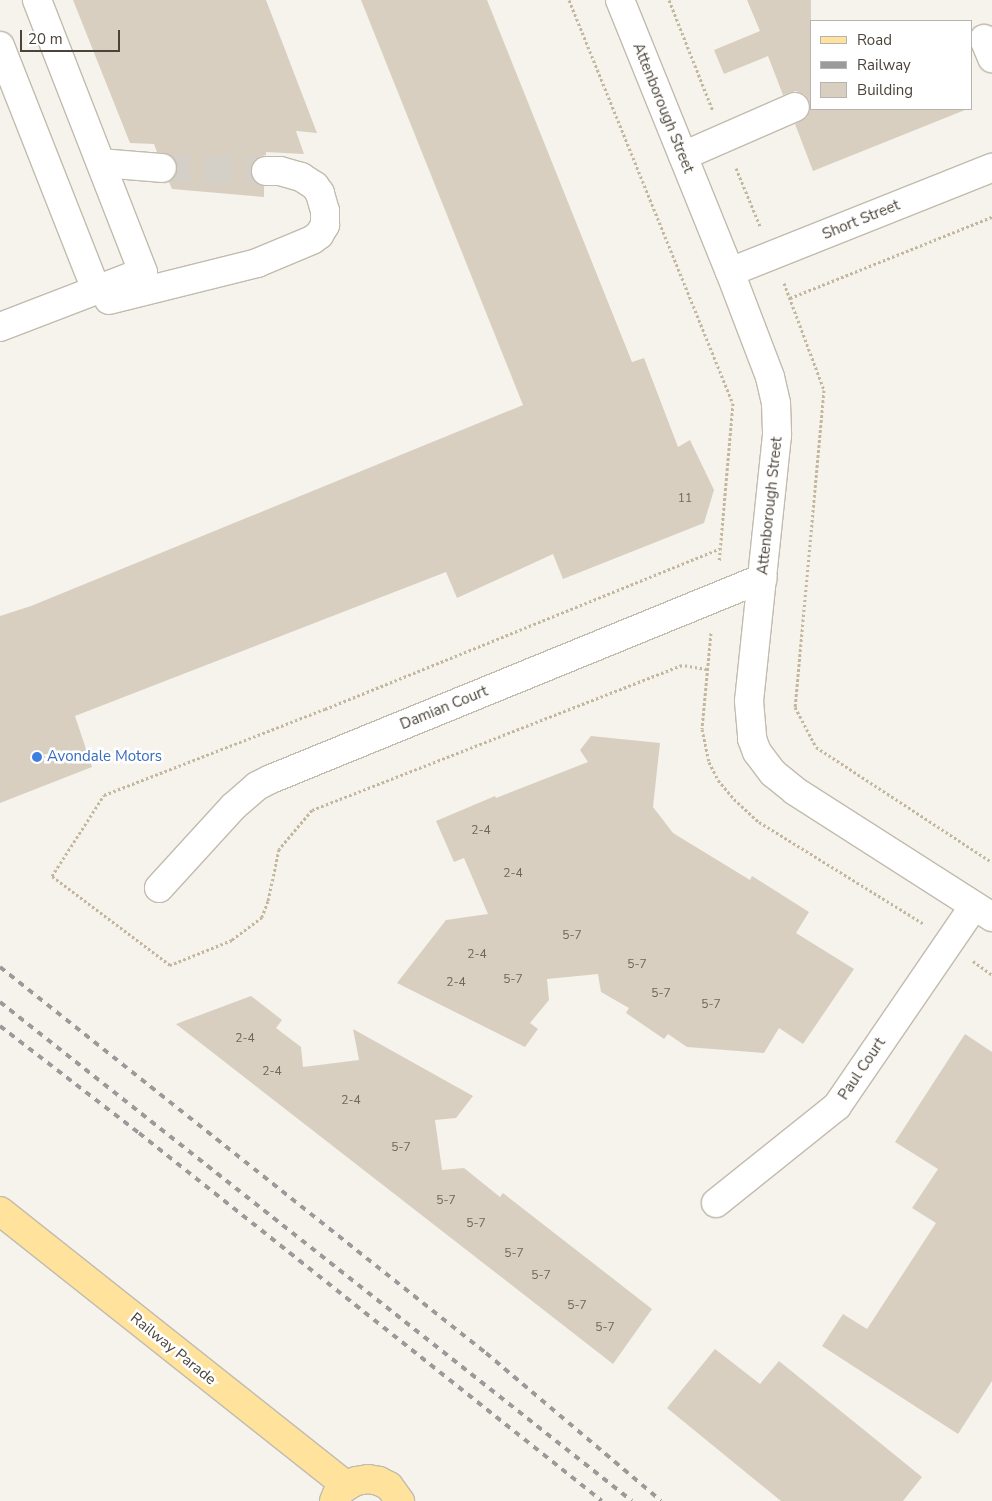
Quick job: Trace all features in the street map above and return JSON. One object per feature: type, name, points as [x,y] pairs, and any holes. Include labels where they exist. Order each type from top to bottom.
[{"type":"main road","name":"Railway Parade","points":[[0,1211],[340,1493]]},
{"type":"main road","points":[[340,1493],[356,1481],[379,1481],[389,1486],[400,1501]]},
{"type":"street","points":[[5,325],[143,272],[37,0]]},
{"type":"street","name":"Attenborough Street","points":[[620,0],[730,272],[770,377],[778,414],[749,717],[752,739],[765,764],[796,791],[983,911]]},
{"type":"street","points":[[0,46],[96,290]]},
{"type":"street","points":[[683,156],[795,108]]},
{"type":"street","points":[[101,163],[162,168]]},
{"type":"street","name":"Short Street","points":[[730,272],[992,168]]},
{"type":"street","points":[[5,325],[257,263],[312,240],[325,225],[325,211],[320,193],[315,186],[301,177],[280,171],[266,171]]},
{"type":"street","name":"Damian Court","points":[[159,888],[234,806],[257,786],[763,578]]},
{"type":"street","name":"Paul Court","points":[[716,1203],[836,1106],[950,940],[983,911]]},
{"type":"path","points":[[570,0],[733,403],[702,729],[709,762],[718,780],[734,799],[759,822],[950,940],[992,975]]},
{"type":"path","points":[[790,298],[992,217]]},
{"type":"building","points":[[73,0],[266,0],[317,133],[296,131],[304,154],[266,152],[266,155],[259,157],[253,163],[250,171],[252,178],[258,184],[264,186],[264,197],[172,189],[169,182],[175,176],[177,170],[176,161],[170,155],[157,152],[154,144],[130,143]]},
{"type":"building","points":[[361,0],[487,0],[632,362],[644,358],[678,447],[690,440],[714,490],[704,523],[563,579],[553,554],[457,598],[446,572],[75,716],[92,767],[0,803],[0,616],[31,606],[523,405]]},
{"type":"building","points":[[747,0],[811,0],[810,109],[809,101],[805,95],[796,91],[783,95],[768,56],[724,74],[714,50],[760,31]]},
{"type":"building","points":[[810,109],[965,110],[813,171],[795,124],[807,117]]},
{"type":"building","points":[[591,736],[660,743],[653,807],[673,833],[750,880],[752,876],[809,912],[796,933],[854,969],[803,1044],[779,1028],[764,1053],[687,1047],[668,1034],[664,1039],[626,1013],[629,1008],[601,992],[598,974],[547,979],[549,1000],[530,1023],[538,1029],[525,1047],[397,983],[446,920],[488,914],[464,858],[454,862],[436,821],[495,796],[496,798],[588,762],[580,750]]},
{"type":"building","points":[[251,996],[282,1020],[276,1028],[301,1047],[303,1067],[359,1060],[353,1029],[473,1096],[456,1118],[435,1120],[442,1170],[464,1168],[500,1197],[503,1193],[652,1309],[613,1364],[176,1024]]},
{"type":"building","points":[[965,1034],[992,1052],[992,1381],[958,1434],[822,1346],[843,1314],[867,1329],[936,1223],[912,1208],[938,1169],[895,1142]]},
{"type":"building","points":[[715,1349],[760,1384],[779,1361],[922,1477],[903,1501],[781,1501],[667,1408]]},
{"type":"tunnel","points":[[162,168],[266,171]]},
{"type":"railway","points":[[0,967],[486,1353],[661,1501]]},
{"type":"railway","points":[[0,1002],[632,1501]]},
{"type":"railway","points":[[0,1026],[139,1133],[602,1501]]},
{"type":"place","name":"Avondale Motors","points":[[37,757]]}]
